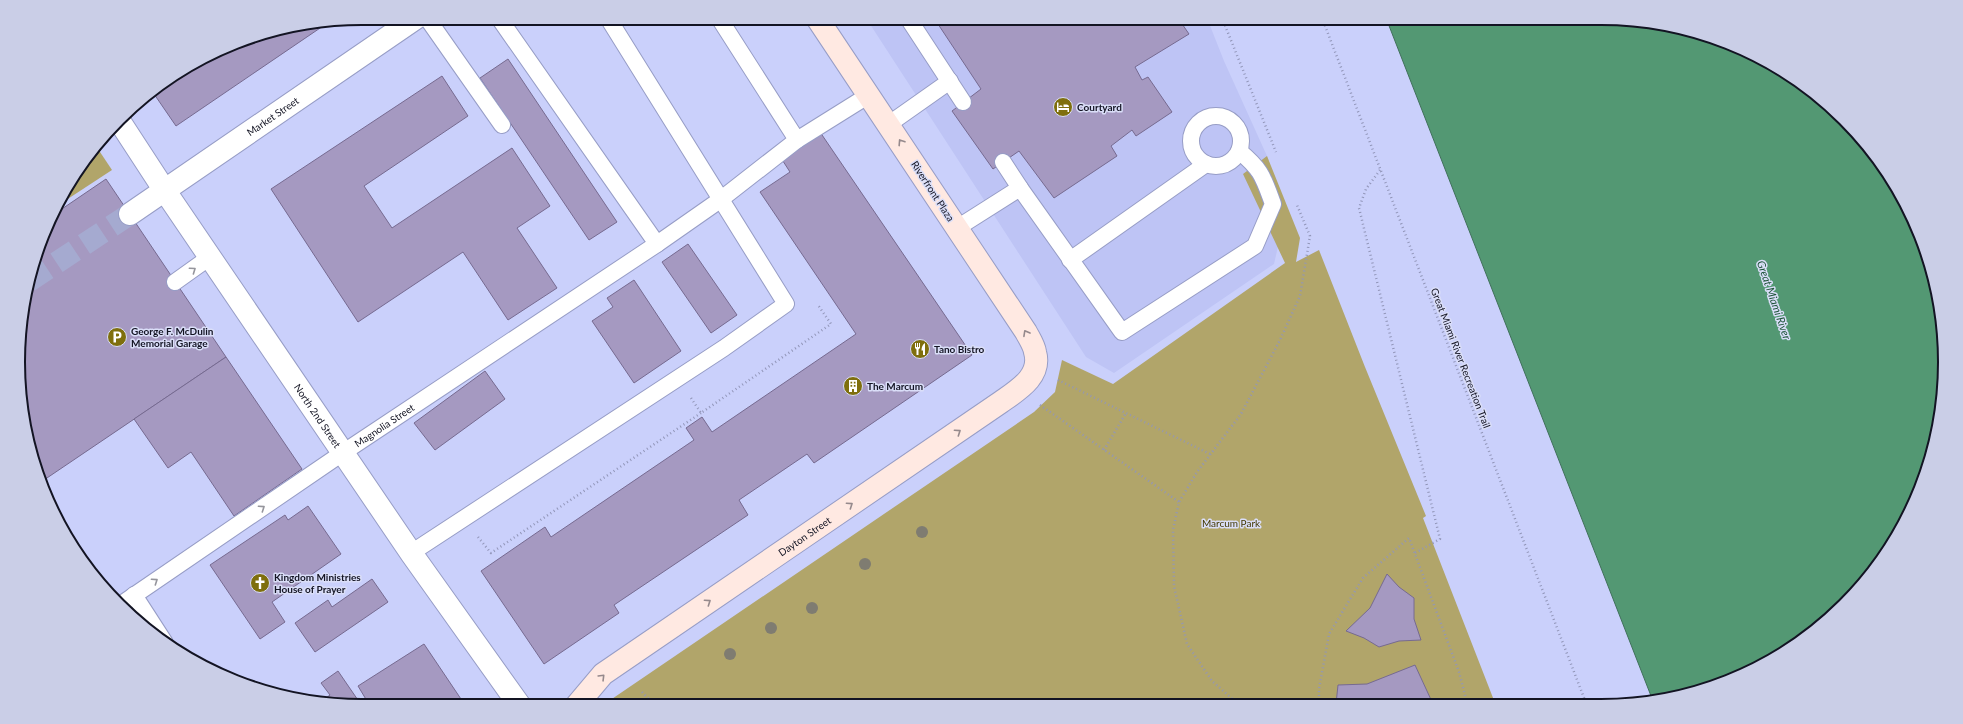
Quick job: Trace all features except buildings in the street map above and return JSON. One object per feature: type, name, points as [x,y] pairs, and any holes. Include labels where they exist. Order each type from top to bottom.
[{"type":"street","name":"Market Street","points":[[130,214],[406,25]]},
{"type":"street","name":"Riverfront Plaza","points":[[822,25],[1026,332],[1036,353],[1036,370]]},
{"type":"street","name":"North 2nd Street","points":[[122,126],[165,191],[344,452],[411,554],[515,699]]},
{"type":"street","name":"Dayton Street","points":[[582,699],[603,674],[1018,390],[1036,370]]},
{"type":"lane","points":[[432,25],[502,125]]},
{"type":"lane","points":[[509,25],[657,244]]},
{"type":"lane","points":[[411,554],[786,304],[612,25]]},
{"type":"lane","points":[[723,25],[797,140]]},
{"type":"lane","points":[[913,25],[963,102]]},
{"type":"lane","points":[[889,124],[950,81]]},
{"type":"lane","name":"Magnolia Street","points":[[128,599],[344,452],[608,278],[720,200],[797,140],[869,95]]},
{"type":"lane","points":[[1217,115],[1227,118],[1235,123],[1240,132],[1241,141],[1239,151],[1233,159],[1225,164],[1215,166],[1206,164],[1198,158],[1193,149],[1191,140],[1193,130],[1199,122],[1208,117],[1217,115]]},
{"type":"lane","points":[[1003,162],[1070,260],[1122,332],[1256,246],[1273,204],[1263,177],[1256,164],[1239,151]]},
{"type":"lane","points":[[1070,260],[1206,164]]},
{"type":"lane","points":[[957,228],[1020,188]]},
{"type":"lane","points":[[175,282],[210,257]]},
{"type":"lane","points":[[128,599],[145,619]]},
{"type":"path","points":[[1225,25],[1277,156]]},
{"type":"path","name":"Great Miami River Recreation Trail","points":[[1325,25],[1584,699]]},
{"type":"path","points":[[1380,170],[1366,188],[1358,208],[1440,540],[1415,553]]},
{"type":"path","points":[[1232,699],[1212,681],[1187,644],[1174,586],[1173,530],[1179,502],[1196,472],[1241,414],[1280,340],[1300,296],[1310,236],[1295,200]]},
{"type":"path","points":[[473,541],[479,537],[491,553],[701,413],[831,324],[818,305]]},
{"type":"path","points":[[1036,370],[1210,454]]},
{"type":"path","points":[[678,377],[701,413]]},
{"type":"path","points":[[1018,390],[1179,502]]},
{"type":"path","points":[[1104,450],[1126,413]]},
{"type":"path","points":[[1319,699],[1319,689],[1329,634],[1363,578],[1409,538],[1459,672],[1465,699]]},
{"type":"path","points":[[642,692],[648,699]]},
{"type":"shaded area","points":[[871,25],[1210,25],[1224,61],[1267,156],[1286,212],[1274,264],[1114,373],[1086,357]]},
{"type":"green space","points":[[100,151],[112,170],[67,200],[82,175]]},
{"type":"green space","name":"Marcum Park","points":[[1267,156],[1300,238],[1296,262],[1319,250],[1426,516],[1423,518],[1493,699],[612,699],[1034,412],[1055,392],[1062,360],[1113,384],[1285,263],[1243,174]]},
{"type":"water","name":"Great Miami River","points":[[1389,25],[1623,26],[1667,31],[1688,36],[1730,51],[1770,70],[1788,82],[1823,109],[1839,124],[1868,157],[1881,175],[1893,194],[1912,233],[1927,275],[1932,296],[1937,340],[1937,384],[1932,428],[1927,449],[1912,491],[1893,530],[1868,567],[1839,600],[1806,629],[1788,642],[1770,654],[1730,673],[1688,688],[1651,695]]},
{"type":"tunnel","points":[[36,277],[130,214]]},
{"type":"place","name":"Courtyard","points":[[1063,107]]},
{"type":"place","name":"George F. McDulin Memorial Garage","points":[[117,337]]},
{"type":"place","name":"Tano Bistro","points":[[920,349]]},
{"type":"place","name":"The Marcum","points":[[853,386]]},
{"type":"place","name":"Kingdom Ministries House of Prayer","points":[[260,583]]}]
